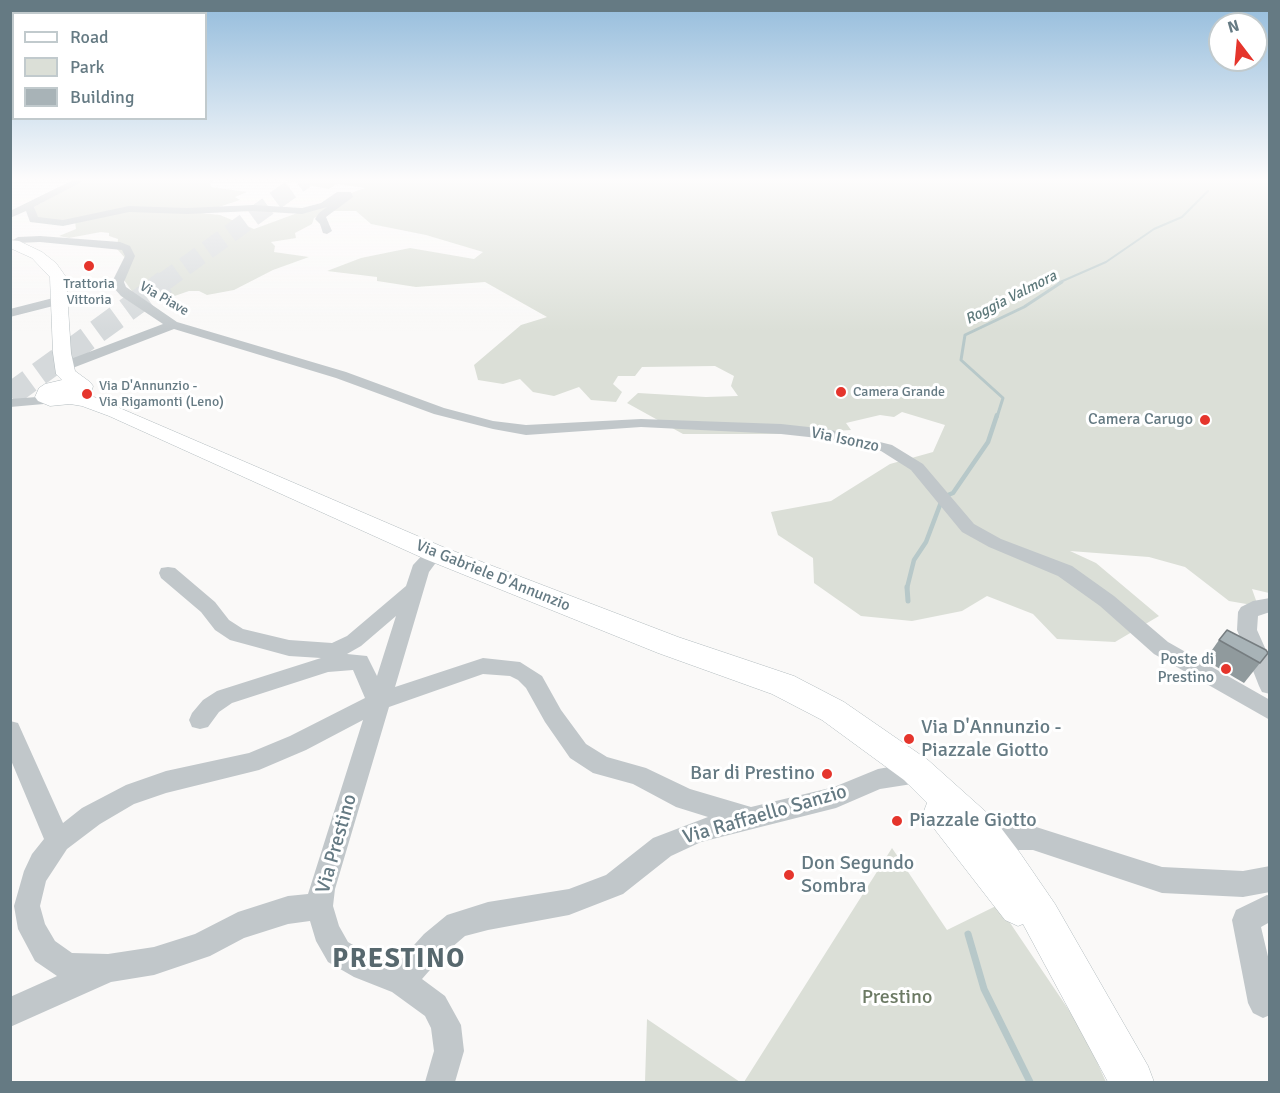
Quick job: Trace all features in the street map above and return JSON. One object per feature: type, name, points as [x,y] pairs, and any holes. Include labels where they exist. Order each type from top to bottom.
[{"type":"main road","points":[[13,242],[37,255],[50,266],[58,277],[65,385]]},
{"type":"main road","name":"Via Gabriele D'Annunzio","points":[[65,385],[434,553],[668,645],[783,685],[833,711],[908,766],[932,796],[982,832],[1019,847],[1041,918],[1132,1083]]},
{"type":"main road","name":"Via Gabriele D'Annunzio","points":[[942,803],[993,877],[1059,954]]},
{"type":"street","name":"Via Piave","points":[[13,242],[32,238],[109,243],[126,248],[130,256],[118,282],[120,288],[125,294],[173,325],[341,375]]},
{"type":"street","points":[[10,313],[61,300]]},
{"type":"street","points":[[10,403],[27,401],[65,385],[173,325]]},
{"type":"street","name":"Via Isonzo","points":[[341,375],[439,411],[493,425],[526,430],[642,423],[770,428],[827,434],[886,448],[917,467],[968,528],[995,543],[1074,577],[1107,601],[1161,648],[1269,711]]},
{"type":"street","name":"Via Prestino","points":[[434,553],[420,570],[322,890],[320,906],[326,931],[338,952],[364,967],[401,981],[435,1005],[446,1025],[449,1052],[440,1083]]},
{"type":"street","points":[[168,573],[208,607],[222,625],[237,635],[290,648],[335,651],[354,641],[416,588]]},
{"type":"street","points":[[1269,605],[1260,606],[1248,612],[1246,630],[1269,686]]},
{"type":"street","points":[[200,720],[211,706],[225,697],[317,668],[344,662],[360,662],[378,702]]},
{"type":"street","points":[[320,906],[288,910],[238,926],[200,946],[154,961],[108,968],[68,967],[45,951],[19,909],[41,863],[58,841],[91,816],[126,796],[166,782],[251,763],[298,743],[378,702],[483,666],[513,668],[525,674],[534,682],[553,716],[578,751],[588,759],[601,766],[654,782],[685,799],[751,818]]},
{"type":"street","points":[[10,730],[58,841]]},
{"type":"street","name":"Via Raffaello Sanzio","points":[[401,981],[434,944],[457,926],[488,916],[569,902],[614,885],[662,847],[698,831],[836,797],[908,766]]},
{"type":"street","points":[[942,803],[990,823],[1019,847],[1162,880],[1243,884],[1262,880],[1268,908],[1246,920],[1263,1003]]},
{"type":"street","points":[[10,1012],[108,968]]},
{"type":"green space","points":[[74,230],[301,230],[295,233],[296,238],[271,242],[275,246],[274,252],[309,257],[273,270],[234,290],[207,295],[199,291],[189,291],[163,300],[159,296],[136,297],[124,280],[126,259],[117,249],[118,239],[109,236],[109,233],[101,232],[69,238],[59,236]]},
{"type":"green space","points":[[401,230],[1269,230],[1269,593],[1252,589],[1258,606],[1229,601],[1185,567],[1149,557],[1070,551],[1096,563],[1159,616],[1115,642],[1057,639],[1033,614],[987,596],[962,611],[912,621],[861,616],[814,583],[813,558],[778,535],[771,512],[831,501],[890,464],[933,452],[945,425],[902,412],[894,417],[880,415],[846,423],[851,430],[788,434],[683,434],[627,403],[638,393],[706,397],[738,396],[731,386],[734,376],[715,366],[642,367],[635,376],[618,376],[613,384],[622,392],[616,402],[591,400],[579,387],[554,396],[533,392],[520,379],[503,384],[478,380],[474,365],[521,325],[547,317],[485,282],[416,287],[377,281],[377,277],[327,271],[361,258],[410,248],[474,259],[483,252]]},
{"type":"green space","name":"Prestino","points":[[892,848],[947,930],[998,905],[1083,1031],[1106,1082],[744,1082]]},
{"type":"green space","points":[[647,1019],[740,1082],[645,1082]]},
{"type":"building","points":[[1227,630],[1268,653],[1260,663],[1219,640]]},
{"type":"waterway","name":"Roggia Valmora","points":[[1058,283],[1106,262],[1153,230]]},
{"type":"waterway","name":"Roggia Valmora","points":[[997,417],[1003,398],[961,360],[965,335],[1024,307],[1062,282]]},
{"type":"waterway","name":"Roggia Valmora","points":[[907,588],[914,560],[926,542],[943,497],[953,493],[988,442],[997,415]]},
{"type":"waterway","name":"Roggia Valmora","points":[[907,588],[908,601]]},
{"type":"waterway","name":"Roggia Valmora","points":[[968,934],[984,989],[1030,1082]]},
{"type":"tunnel","points":[[162,283],[235,230]]},
{"type":"tunnel","points":[[10,395],[165,282]]},
{"type":"place","name":"Trattoria Vittoria","points":[[89,266]]},
{"type":"place","name":"Camera Grande","points":[[841,392]]},
{"type":"place","name":"Via D'Annunzio - Via Rigamonti (Leno)","points":[[87,394]]},
{"type":"place","name":"Camera Carugo","points":[[1205,420]]},
{"type":"place","name":"Poste di Prestino","points":[[1226,669]]},
{"type":"place","name":"Via D'Annunzio - Piazzale Giotto","points":[[909,739]]},
{"type":"place","name":"Bar di Prestino","points":[[827,774]]},
{"type":"place","name":"Piazzale Giotto","points":[[897,821]]},
{"type":"place","name":"Don Segundo Sombra","points":[[789,875]]},
{"type":"district","name":"PRESTINO","points":[[399,960]]}]
